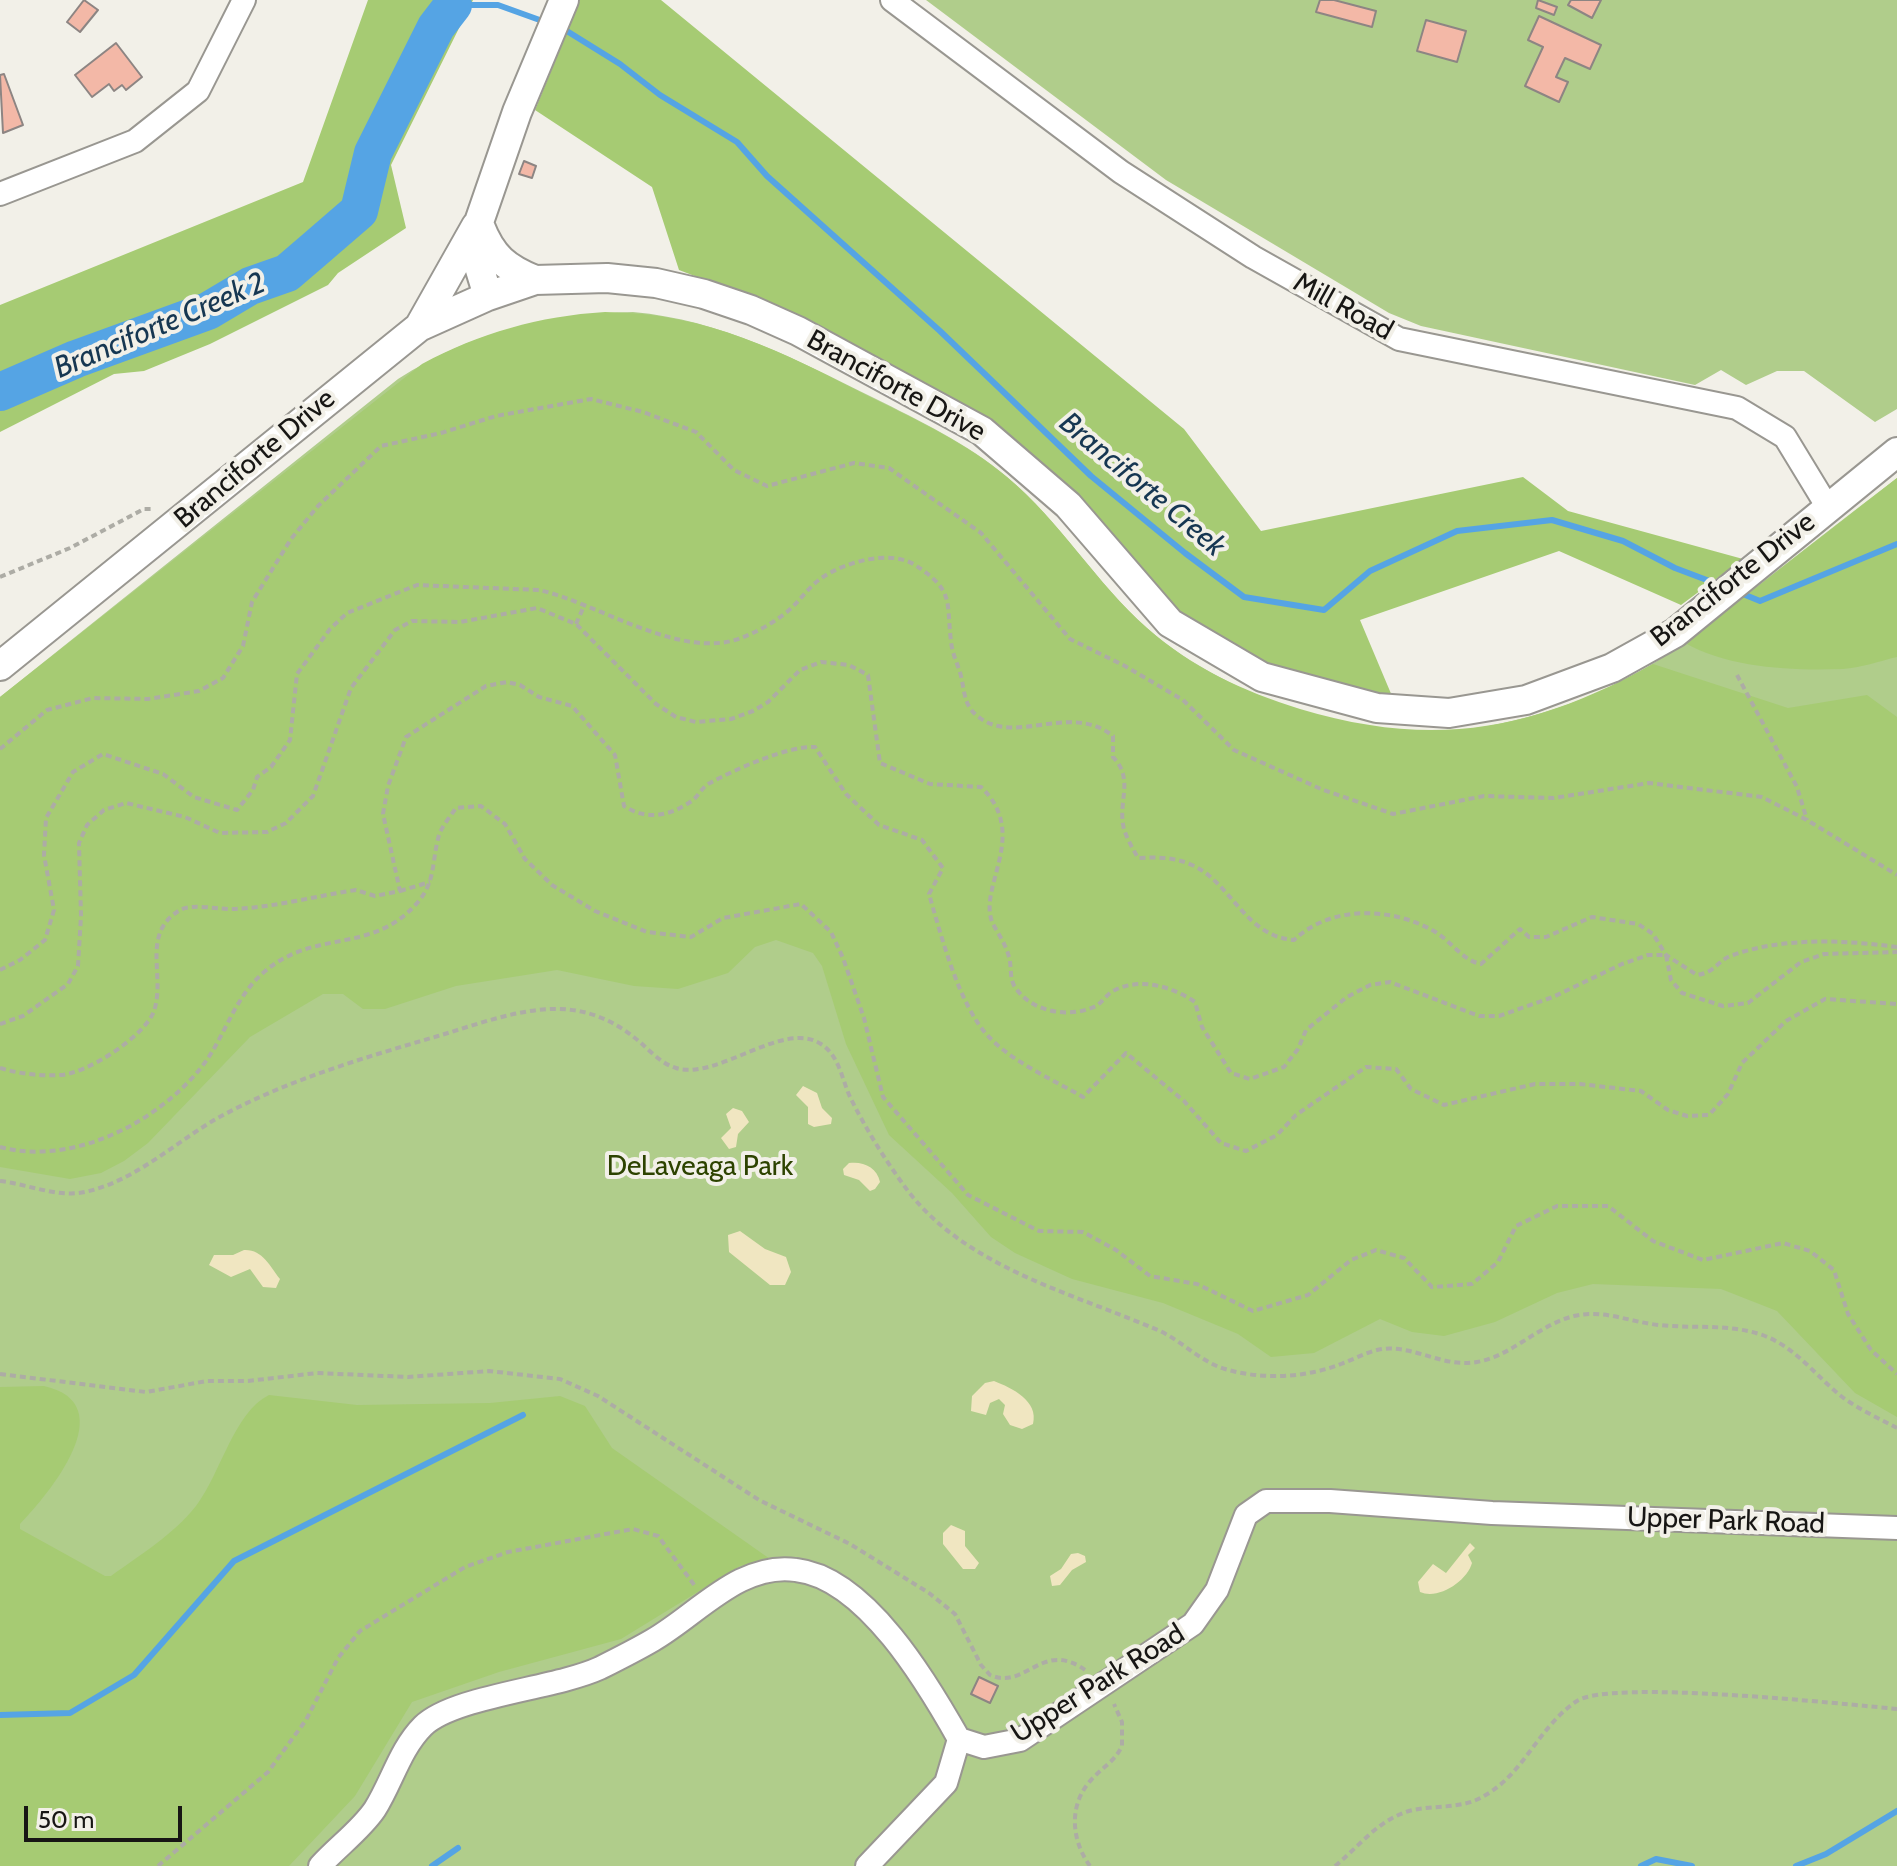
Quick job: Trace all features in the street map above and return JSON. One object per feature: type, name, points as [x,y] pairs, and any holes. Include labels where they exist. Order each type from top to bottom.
[{"type":"street","points":[[0,194],[135,141],[198,91],[244,0]]},
{"type":"street","points":[[419,327],[479,222],[517,112],[564,0]]},
{"type":"street","name":"Mill Road","points":[[892,0],[1121,172],[1253,257],[1399,339],[1737,408],[1785,437],[1827,506]]},
{"type":"street","points":[[479,222],[490,251],[508,269],[535,280]]},
{"type":"street","points":[[479,222],[477,260],[488,296]]},
{"type":"street","name":"Branciforte Drive","points":[[0,666],[419,327],[488,296],[535,280],[607,278],[704,294],[798,331],[982,431],[1068,505],[1170,623],[1262,677],[1377,708],[1449,713],[1526,700],[1612,668],[1675,633],[1897,452]]},
{"type":"street","name":"Upper Park Road","points":[[959,1739],[984,1747],[1020,1740],[1193,1624],[1217,1590],[1246,1515],[1266,1501],[1330,1501],[1492,1513],[1897,1528]]},
{"type":"street","points":[[320,1866],[372,1813],[404,1750],[424,1725],[450,1708],[529,1691],[596,1669],[654,1640],[729,1588],[769,1570],[798,1569],[821,1578],[858,1601],[899,1643],[959,1739],[946,1783],[867,1866]]},
{"type":"path","points":[[0,749],[47,710],[93,698],[148,699],[199,691],[223,678],[243,646],[252,602],[291,539],[318,506],[381,446],[441,433],[496,416],[591,399],[643,412],[696,432],[734,470],[767,486],[854,463],[889,468],[981,533],[1070,639],[1183,700],[1234,750],[1321,789],[1393,814],[1484,796],[1554,798],[1649,783],[1762,797],[1807,820],[1897,875]]},
{"type":"path","points":[[0,577],[70,548],[144,509],[157,509]]},
{"type":"path","points":[[0,970],[20,960],[45,940],[54,910],[44,855],[46,818],[73,772],[103,754],[163,774],[194,797],[237,810],[253,790],[257,777],[271,767],[290,740],[297,674],[330,629],[347,613],[401,590],[436,585],[489,591],[539,590],[627,625],[689,641],[718,644],[765,627],[788,611],[825,575],[873,558],[912,563],[941,585],[947,598],[950,639],[962,694],[977,716],[991,726],[1010,728],[1063,722],[1100,726],[1113,736],[1113,757],[1123,767],[1127,782],[1122,800],[1124,829],[1138,858],[1166,857],[1195,866],[1238,909],[1275,938],[1294,940],[1310,925],[1332,916],[1393,913],[1433,930],[1468,962],[1481,964],[1520,929],[1529,937],[1546,937],[1592,917],[1638,924],[1653,934],[1666,955],[1671,980],[1682,993],[1723,1006],[1748,1003],[1801,962],[1824,954],[1897,949]]},
{"type":"path","points":[[576,624],[584,606]]},
{"type":"path","points":[[0,1024],[23,1016],[68,984],[78,966],[81,916],[79,843],[87,825],[104,810],[126,803],[185,817],[220,833],[267,832],[301,811],[313,796],[351,688],[395,630],[412,621],[460,622],[537,608],[576,624],[656,704],[676,717],[696,722],[731,719],[753,711],[768,702],[800,670],[821,662],[849,665],[868,675],[880,763],[930,784],[981,787],[996,801],[1002,826],[1001,851],[988,913],[1006,946],[1012,983],[1025,1000],[1061,1014],[1098,1005],[1114,990],[1140,985],[1173,987],[1195,1002],[1202,1027],[1231,1073],[1250,1079],[1284,1067],[1298,1049],[1306,1030],[1347,997],[1370,985],[1390,982],[1479,1016],[1499,1016],[1553,997],[1648,955],[1666,955],[1697,975],[1712,973],[1729,956],[1774,943],[1817,944],[1835,939],[1897,949]]},
{"type":"path","points":[[1737,675],[1797,787],[1807,820]]},
{"type":"path","points":[[400,891],[383,814],[388,786],[406,737],[486,686],[507,682],[520,685],[539,697],[572,706],[587,719],[615,755],[624,806],[637,815],[660,816],[693,800],[708,783],[753,763],[774,758],[793,747],[815,747],[846,794],[879,825],[922,840],[943,868],[929,894],[955,977],[991,1039],[1019,1060],[1083,1097],[1126,1053],[1184,1101],[1221,1143],[1246,1151],[1277,1135],[1296,1115],[1366,1067],[1396,1069],[1411,1089],[1444,1105],[1535,1084],[1580,1084],[1641,1091],[1668,1110],[1687,1116],[1709,1115],[1728,1094],[1742,1063],[1786,1021],[1825,999],[1897,1004]]},
{"type":"path","points":[[0,1147],[73,1149],[134,1124],[200,1069],[239,1003],[263,973],[292,954],[315,945],[375,935],[398,922],[420,900],[432,881],[438,836],[456,808],[481,806],[505,824],[525,859],[552,885],[595,911],[647,932],[691,937],[723,918],[801,904],[831,932],[843,958],[864,1018],[883,1097],[968,1195],[1039,1231],[1083,1232],[1116,1250],[1150,1276],[1197,1284],[1253,1311],[1308,1295],[1351,1260],[1376,1250],[1404,1258],[1432,1287],[1472,1284],[1498,1262],[1516,1226],[1557,1206],[1608,1206],[1653,1241],[1703,1260],[1783,1243],[1810,1251],[1834,1270],[1848,1314],[1871,1350],[1897,1374]]},
{"type":"path","points":[[0,1068],[28,1075],[62,1075],[90,1066],[137,1034],[154,1012],[154,959],[163,924],[183,908],[232,910],[356,890],[375,896],[432,881]]},
{"type":"path","points":[[0,1181],[73,1194],[106,1186],[139,1170],[201,1128],[248,1103],[352,1062],[514,1014],[558,1009],[601,1017],[629,1033],[660,1059],[683,1070],[703,1068],[778,1043],[810,1039],[833,1056],[849,1096],[894,1170],[917,1202],[941,1224],[1021,1273],[1165,1334],[1225,1369],[1267,1375],[1304,1374],[1388,1349],[1437,1361],[1472,1363],[1500,1355],[1556,1322],[1601,1314],[1663,1325],[1714,1325],[1766,1337],[1793,1353],[1854,1405],[1897,1428]]},
{"type":"path","points":[[0,1374],[146,1392],[207,1381],[248,1381],[317,1373],[408,1377],[489,1371],[560,1379],[598,1396],[759,1500],[850,1544],[929,1593],[955,1614],[981,1665],[990,1675],[1013,1675],[1063,1658],[1079,1665],[1101,1685],[1119,1713],[1124,1738],[1118,1754],[1090,1782],[1077,1807],[1077,1845],[1090,1866]]},
{"type":"path","points":[[158,1866],[268,1772],[306,1720],[338,1658],[360,1631],[465,1567],[508,1552],[633,1529],[658,1536],[693,1586],[718,1583],[729,1588]]},
{"type":"path","points":[[1335,1866],[1361,1839],[1398,1816],[1475,1801],[1496,1789],[1556,1719],[1587,1695],[1638,1692],[1897,1709]]},
{"type":"green space","points":[[368,0],[473,0],[391,165],[406,228],[338,273],[328,285],[210,344],[144,371],[114,374],[0,432],[0,305],[303,182]]},
{"type":"green space","points":[[580,0],[661,0],[1184,429],[1261,531],[1523,477],[1568,511],[1743,559],[1681,605],[1559,551],[1360,620],[1392,696],[1263,666],[1179,614],[1086,502],[985,421],[812,321],[679,270],[652,187],[535,110]]},
{"type":"green space","points":[[926,0],[1897,0],[1897,409],[1875,422],[1804,371],[1777,371],[1746,385],[1721,370],[1695,385],[1421,326],[1389,313],[1166,180]]},
{"type":"green space","points":[[605,312],[678,319],[744,338],[807,365],[942,433],[991,465],[1026,494],[1128,610],[1164,642],[1219,677],[1300,709],[1395,728],[1439,730],[1481,727],[1566,705],[1653,664],[1788,708],[1867,695],[1897,717],[1897,1417],[1855,1393],[1777,1311],[1721,1289],[1593,1284],[1557,1293],[1495,1322],[1444,1336],[1412,1332],[1380,1319],[1314,1353],[1271,1357],[1238,1334],[1163,1303],[1072,1279],[1015,1253],[991,1237],[952,1193],[889,1135],[846,1044],[822,966],[813,953],[776,940],[755,947],[728,973],[678,989],[634,986],[557,970],[456,986],[385,1009],[363,1009],[343,994],[323,994],[250,1037],[148,1143],[124,1161],[101,1173],[70,1179],[0,1167],[0,697],[422,364],[466,343],[510,328],[557,317]]},
{"type":"green space","name":"DeLaveaga Park","points":[[633,312],[697,323],[757,343],[943,433],[992,465],[1026,494],[1111,592],[1147,628],[1176,651],[1210,672],[1285,706],[1365,727],[1404,732],[1464,730],[1535,715],[1603,690],[1641,671],[1690,638],[1897,478],[1897,1866],[0,1866],[0,697],[398,379],[454,349],[511,329],[570,317]]},
{"type":"green space","points":[[1897,478],[1897,657],[1850,668],[1783,668],[1721,658],[1685,643]]},
{"type":"green space","points":[[44,1386],[67,1396],[78,1411],[79,1430],[61,1472],[20,1524],[20,1529],[105,1576],[111,1576],[145,1552],[187,1516],[205,1492],[246,1415],[269,1395],[357,1405],[490,1403],[560,1396],[585,1406],[612,1448],[770,1559],[740,1566],[621,1639],[499,1672],[412,1702],[355,1796],[289,1866],[0,1866],[0,1387]]},
{"type":"sand","points":[[803,1086],[817,1093],[822,1108],[832,1118],[831,1124],[814,1127],[808,1124],[808,1107],[796,1095]]},
{"type":"sand","points":[[733,1108],[742,1111],[749,1122],[738,1134],[736,1147],[729,1149],[721,1138],[731,1128],[726,1114]]},
{"type":"sand","points":[[849,1163],[864,1164],[873,1169],[880,1182],[875,1189],[870,1191],[859,1180],[844,1175],[843,1169]]},
{"type":"sand","points":[[740,1231],[765,1249],[786,1257],[791,1272],[785,1285],[770,1285],[729,1252],[728,1235]]},
{"type":"sand","points":[[244,1250],[256,1252],[269,1264],[280,1279],[276,1288],[263,1287],[250,1269],[231,1277],[209,1265],[214,1255],[233,1255]]},
{"type":"sand","points":[[994,1381],[1028,1402],[1034,1416],[1033,1424],[1022,1429],[1010,1425],[1003,1414],[1005,1405],[999,1399],[990,1403],[986,1415],[971,1411],[972,1396],[985,1383]]},
{"type":"sand","points":[[951,1525],[965,1531],[965,1546],[979,1563],[975,1569],[963,1569],[943,1544],[943,1533]]},
{"type":"sand","points":[[1470,1543],[1475,1548],[1468,1555],[1472,1563],[1458,1582],[1443,1591],[1420,1592],[1418,1582],[1433,1564],[1446,1573]]},
{"type":"sand","points":[[1071,1554],[1085,1556],[1086,1562],[1072,1570],[1060,1585],[1052,1586],[1050,1576],[1061,1569]]},
{"type":"building","points":[[84,0],[98,10],[80,32],[67,22]]},
{"type":"building","points":[[1320,0],[1334,0],[1376,11],[1372,27],[1316,12]]},
{"type":"building","points":[[1538,0],[1557,7],[1554,15],[1536,8]]},
{"type":"building","points":[[1571,0],[1601,0],[1592,18],[1568,5]]},
{"type":"building","points":[[1539,16],[1601,45],[1590,69],[1565,58],[1556,77],[1568,82],[1559,102],[1525,86],[1543,47],[1528,40]]},
{"type":"building","points":[[1426,20],[1466,31],[1457,62],[1417,51]]},
{"type":"building","points":[[116,43],[142,77],[126,90],[122,85],[114,91],[109,84],[92,97],[75,75]]},
{"type":"building","points":[[4,74],[23,125],[3,133],[0,75]]},
{"type":"building","points":[[524,161],[536,166],[532,178],[519,174]]},
{"type":"building","points":[[979,1677],[998,1686],[990,1703],[971,1694]]},
{"type":"waterway","name":"Branciforte Creek","points":[[455,0],[453,5],[498,5],[548,23]]},
{"type":"waterway","name":"Branciforte Creek 2","points":[[0,392],[76,359],[208,311],[250,286],[287,273],[359,211],[373,153],[436,27],[453,5]]},
{"type":"waterway","name":"Branciforte Creek","points":[[562,28],[620,64],[660,95],[737,142],[767,176],[940,331],[1091,476],[1244,597],[1324,610],[1370,571],[1457,531],[1552,520],[1623,541],[1675,568],[1720,585]]},
{"type":"waterway","name":"Branciforte Creek","points":[[1738,592],[1760,601],[1897,544]]},
{"type":"waterway","points":[[0,1715],[70,1713],[134,1675],[234,1561],[523,1415]]},
{"type":"waterway","points":[[1796,1866],[1826,1854],[1897,1811]]},
{"type":"waterway","points":[[432,1866],[458,1848]]},
{"type":"waterway","points":[[1641,1866],[1656,1859],[1692,1866]]}]
